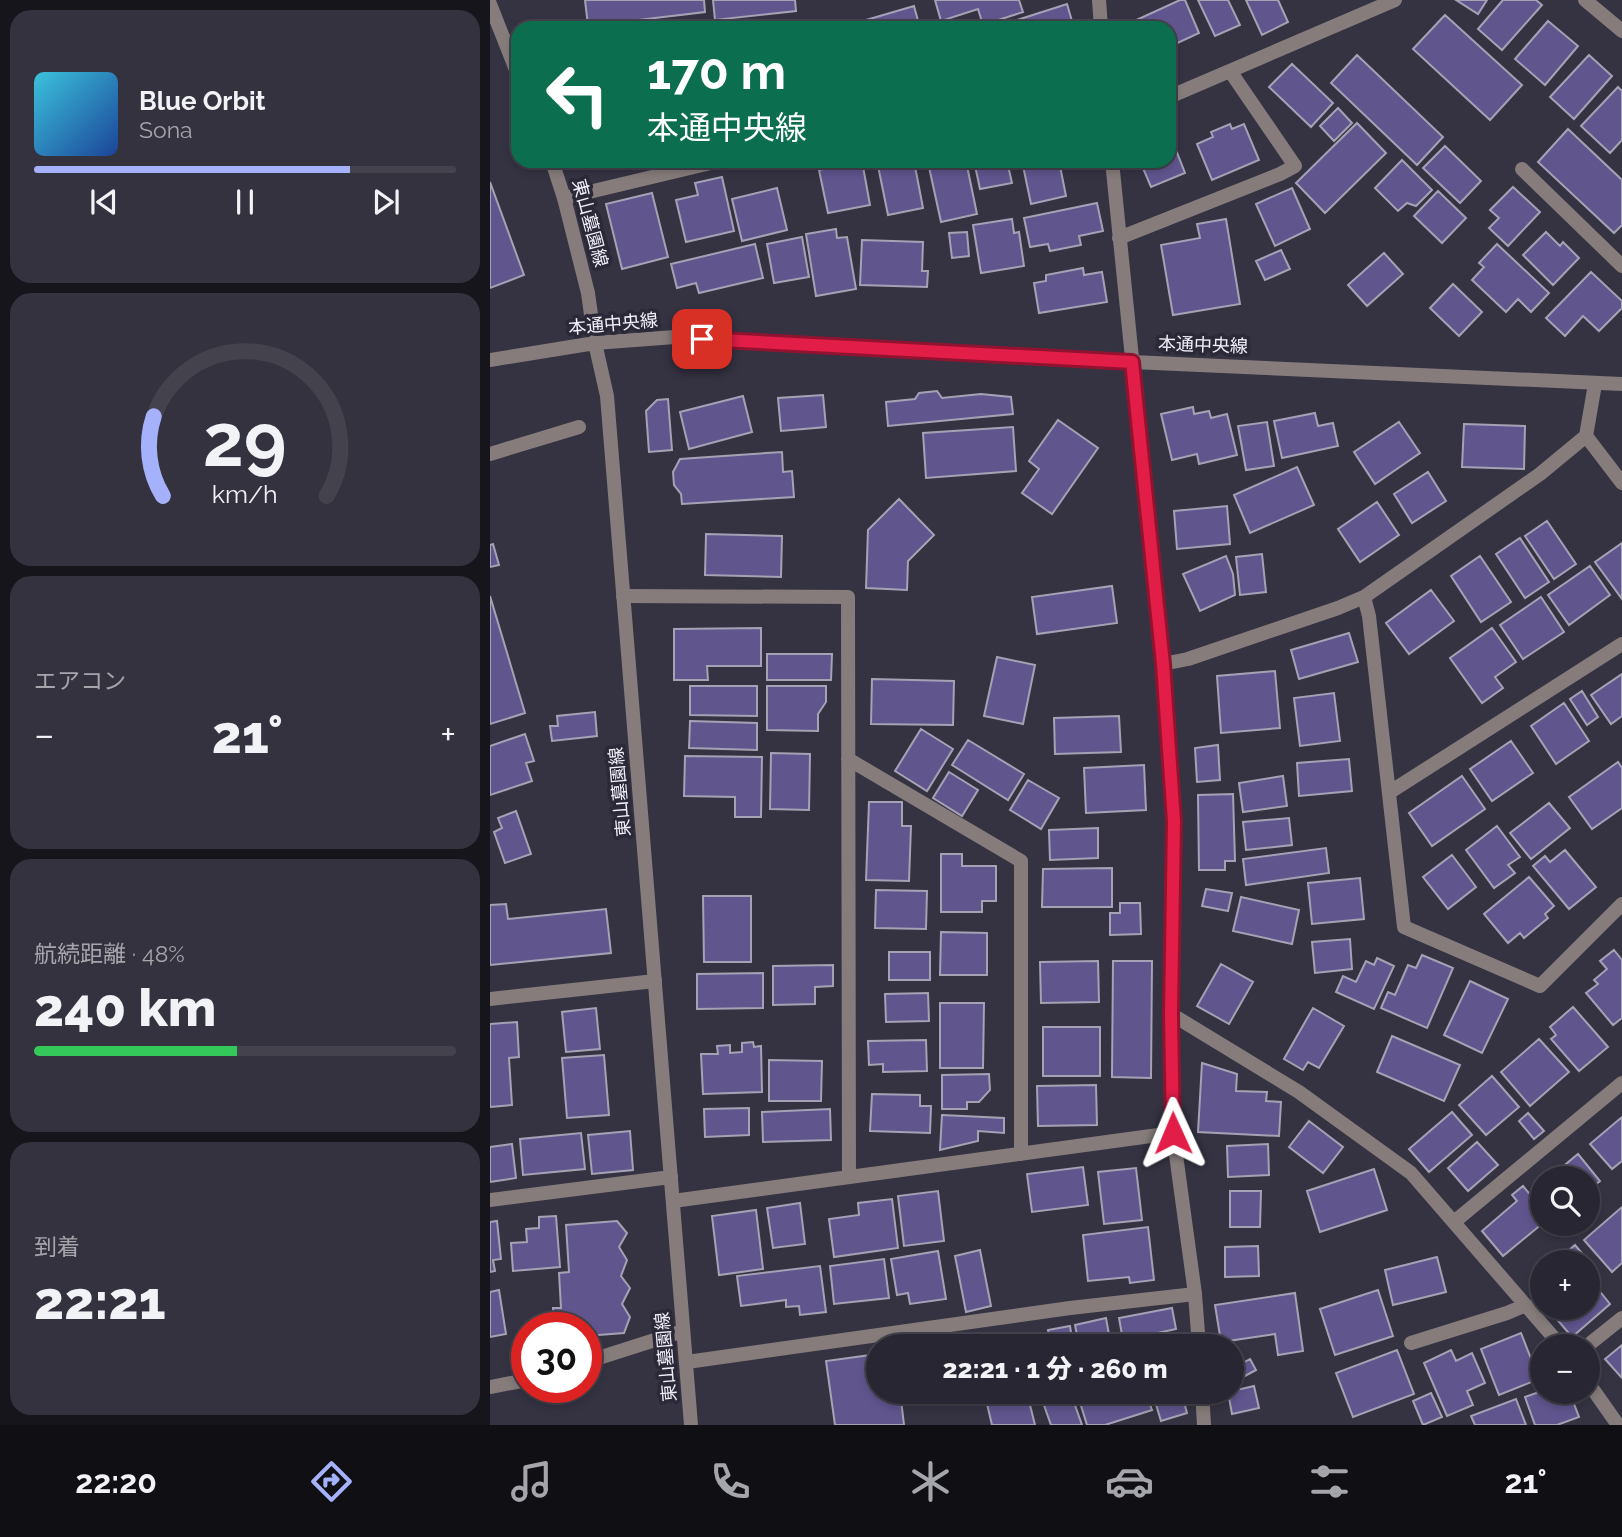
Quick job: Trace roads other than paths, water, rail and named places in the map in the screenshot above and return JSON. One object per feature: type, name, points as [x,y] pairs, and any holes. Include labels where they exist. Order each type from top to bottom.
[{"type":"street","points":[[1099,0],[1100,21]]},
{"type":"street","points":[[1176,94],[1395,0]]},
{"type":"street","points":[[1585,0],[1622,31]]},
{"type":"street","points":[[490,4],[495,32],[511,62]]},
{"type":"street","points":[[1119,238],[1294,166],[1230,71]]},
{"type":"street","name":"東山墓園線","points":[[554,168],[588,293],[595,343],[607,396],[691,1425]]},
{"type":"street","points":[[564,198],[690,168]]},
{"type":"street","points":[[1113,168],[1163,664],[1174,821],[1171,1014],[1173,1133],[1198,1334]]},
{"type":"street","points":[[1522,169],[1622,266]]},
{"type":"street","name":"本通中央線","points":[[490,360],[595,343],[675,337],[1132,362],[1622,384]]},
{"type":"street","points":[[1163,664],[1188,659],[1364,597],[1540,474],[1586,436],[1595,384]]},
{"type":"street","points":[[490,454],[579,427]]},
{"type":"street","points":[[1586,436],[1622,483]]},
{"type":"street","points":[[623,597],[848,597],[849,1176]]},
{"type":"street","points":[[1364,597],[1369,616],[1404,927],[1540,986],[1622,904]]},
{"type":"street","points":[[1390,792],[1622,644]]},
{"type":"street","points":[[848,759],[1021,861],[1021,1154]]},
{"type":"street","points":[[490,999],[655,981]]},
{"type":"street","points":[[1171,1014],[1299,1092],[1411,1173],[1551,1334]]},
{"type":"street","points":[[1454,1222],[1622,1083]]},
{"type":"street","points":[[673,1201],[1173,1133]]},
{"type":"street","points":[[490,1200],[671,1177]]},
{"type":"street","points":[[687,1362],[1070,1308],[1195,1294]]},
{"type":"street","points":[[1411,1343],[1526,1305]]},
{"type":"street","points":[[1600,1336],[1622,1318]]},
{"type":"street","points":[[602,1357],[683,1331]]},
{"type":"street","points":[[490,1387],[511,1383]]},
{"type":"street","points":[[1600,1399],[1618,1425]]},
{"type":"street","points":[[1203,1404],[1205,1425]]}]
